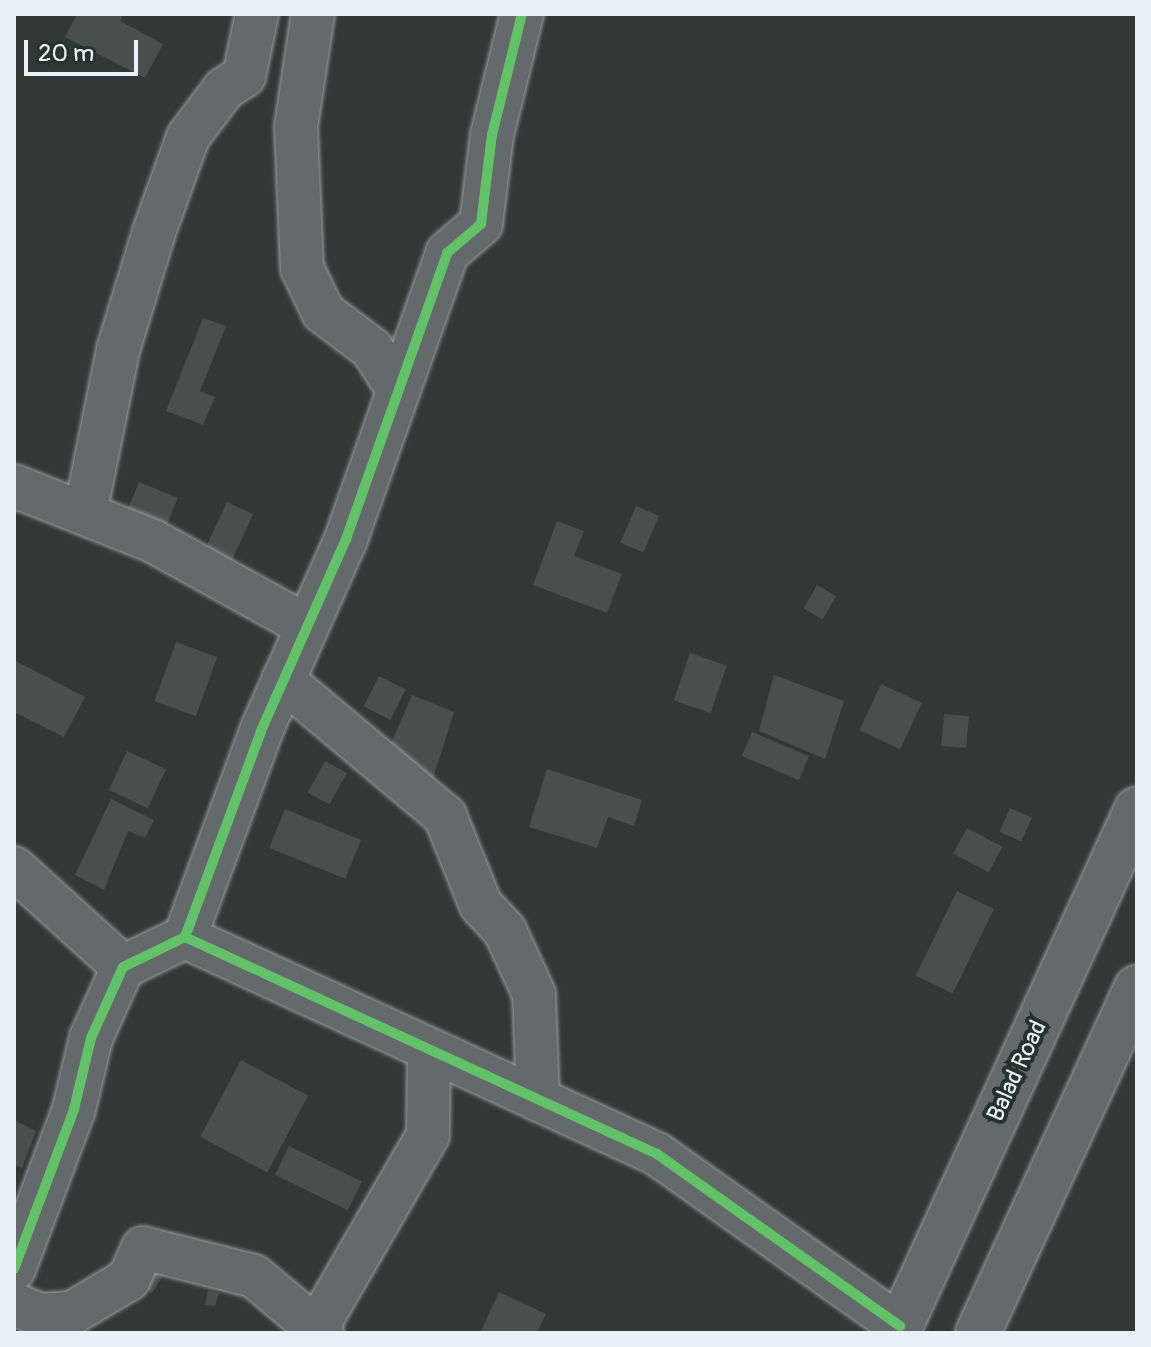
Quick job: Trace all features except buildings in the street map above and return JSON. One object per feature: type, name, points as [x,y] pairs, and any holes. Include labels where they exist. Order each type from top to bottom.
[{"type":"highway","name":"Balad Road","points":[[898,1330],[1137,809]]},
{"type":"highway","points":[[978,1333],[1137,988]]},
{"type":"street","points":[[85,514],[118,350],[188,137],[224,89],[244,76],[257,14]]},
{"type":"street","points":[[313,14],[296,126],[302,268],[323,312],[372,349],[396,387]]},
{"type":"street","points":[[14,1269],[30,1182],[91,1038],[123,967],[185,937],[283,680],[346,539],[396,387],[429,316],[447,253],[481,224],[492,135],[522,14]]},
{"type":"street","points":[[244,76],[296,126]]},
{"type":"street","points":[[14,486],[153,541],[307,626]]},
{"type":"street","points":[[283,680],[445,816],[481,905],[505,931],[534,994],[538,1100]]},
{"type":"street","points":[[14,868],[123,967]]},
{"type":"street","points":[[185,937],[365,1014],[429,1050],[657,1154],[898,1330]]},
{"type":"street","points":[[14,1304],[40,1315],[72,1313],[129,1279],[143,1248],[254,1276],[319,1331],[428,1135],[429,1050]]},
{"type":"cycle path","points":[[185,937],[261,731],[346,539],[447,253],[481,224],[492,135],[522,14]]},
{"type":"cycle path","points":[[14,1269],[74,1109],[91,1038],[123,967],[185,937],[657,1154],[900,1326]]}]
